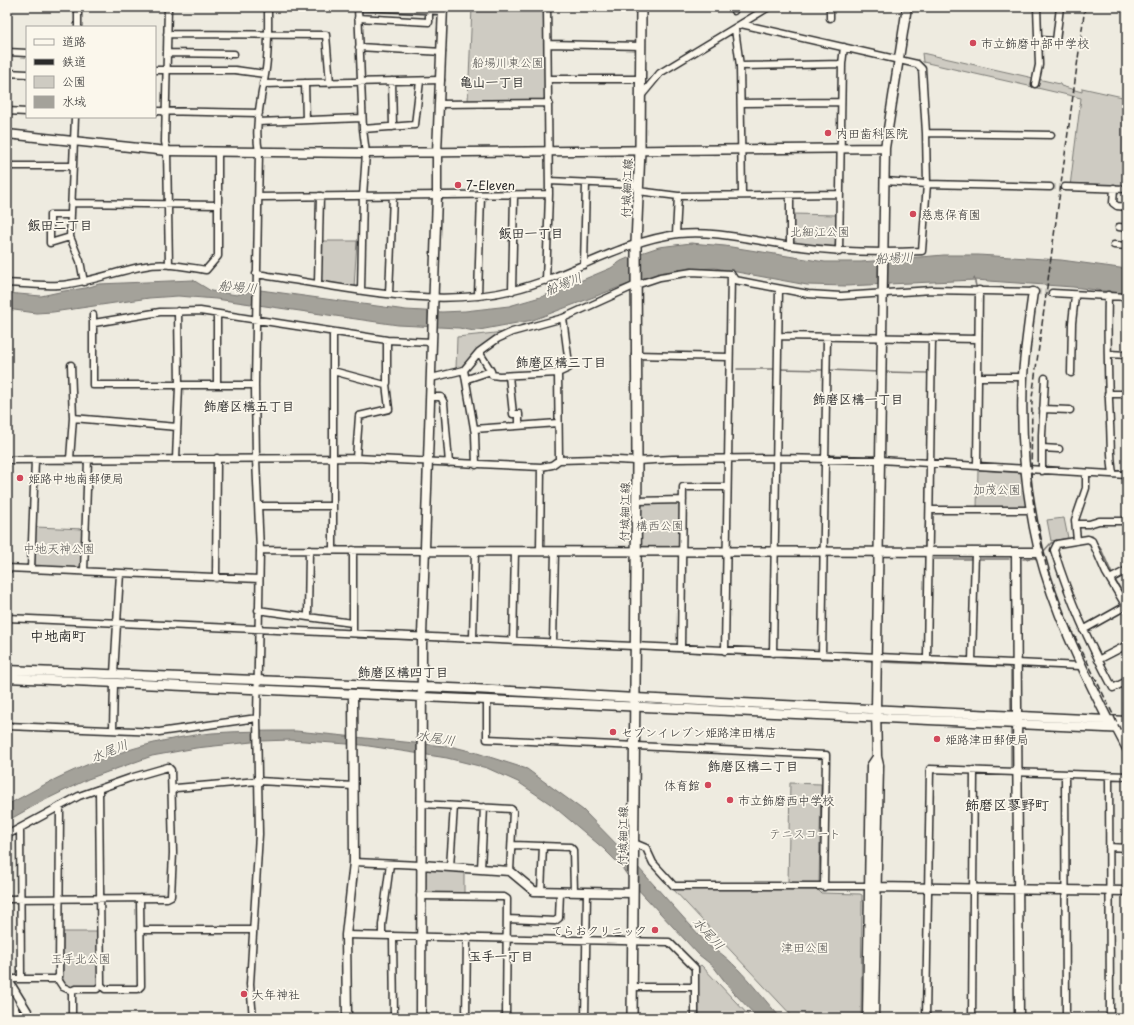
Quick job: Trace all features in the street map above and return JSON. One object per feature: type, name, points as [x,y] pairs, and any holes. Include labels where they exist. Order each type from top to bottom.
[{"type":"highway","points":[[7,999],[16,1017]]},
{"type":"highway","points":[[7,1003],[16,1017]]},
{"type":"main road","name":"付城細江線","points":[[632,1018],[637,461],[635,355],[636,247],[641,96],[641,7]]},
{"type":"street","points":[[78,7],[78,26]]},
{"type":"street","points":[[168,7],[165,142],[167,151],[169,265]]},
{"type":"street","points":[[253,1018],[250,984],[252,930],[259,834],[257,718],[260,550],[256,459],[255,319],[259,152],[258,122],[263,84],[266,74],[268,7]]},
{"type":"street","points":[[358,7],[360,82],[366,152],[363,196],[362,290]]},
{"type":"street","points":[[364,7],[430,11],[443,9],[437,152],[434,297],[422,636],[422,804],[420,865],[421,1018]]},
{"type":"street","points":[[546,281],[549,194],[549,44],[547,7]]},
{"type":"street","points":[[630,7],[641,7]]},
{"type":"street","points":[[641,96],[660,73],[735,29],[752,15],[769,7]]},
{"type":"street","points":[[830,7],[830,18]]},
{"type":"street","points":[[867,1018],[879,765],[877,757],[876,709],[885,148],[907,7]]},
{"type":"street","points":[[1035,84],[1039,65],[1037,7]]},
{"type":"street","points":[[1038,40],[1056,41],[1060,7]]},
{"type":"street","points":[[358,18],[429,22],[430,11]]},
{"type":"street","points":[[256,277],[318,283],[389,294],[434,297],[478,296],[512,291],[546,281],[584,265],[676,234],[717,234],[790,246],[839,252],[883,253],[922,251],[927,184],[926,133],[922,69],[917,64],[741,24]]},
{"type":"street","points":[[735,29],[740,66],[740,149],[742,194]]},
{"type":"street","points":[[167,34],[326,35],[330,83]]},
{"type":"street","points":[[549,44],[640,46]]},
{"type":"street","points":[[359,47],[442,52]]},
{"type":"street","points":[[839,252],[841,102],[844,47]]},
{"type":"street","points":[[7,52],[26,53]]},
{"type":"street","points":[[167,53],[234,54]]},
{"type":"street","points":[[740,66],[842,64]]},
{"type":"street","points":[[156,70],[235,70],[266,74]]},
{"type":"street","points":[[7,73],[26,74]]},
{"type":"street","points":[[549,79],[640,79]]},
{"type":"street","points":[[263,84],[441,80]]},
{"type":"street","points":[[363,129],[415,125],[420,81]]},
{"type":"street","points":[[392,82],[393,127]]},
{"type":"street","points":[[305,83],[306,120]]},
{"type":"street","points":[[741,103],[841,102]]},
{"type":"street","points":[[439,104],[549,103]]},
{"type":"street","points":[[7,111],[26,112]]},
{"type":"street","points":[[156,111],[259,114]]},
{"type":"street","points":[[75,118],[70,237],[80,261],[84,282]]},
{"type":"street","points":[[258,122],[362,118]]},
{"type":"street","points":[[926,133],[1051,135]]},
{"type":"street","points":[[7,134],[167,151],[437,152],[885,148]]},
{"type":"street","points":[[7,283],[58,285],[84,282],[119,271],[147,265],[169,265],[206,270],[218,256],[218,151]]},
{"type":"street","points":[[7,166],[73,166]]},
{"type":"street","points":[[549,181],[639,188],[678,196],[742,194],[840,194]]},
{"type":"street","points":[[885,181],[927,184],[1050,187]]},
{"type":"street","points":[[584,265],[586,183]]},
{"type":"street","points":[[1065,187],[1127,189]]},
{"type":"street","points":[[1114,188],[1113,203],[1117,206],[1127,207]]},
{"type":"street","points":[[258,197],[514,196],[549,194]]},
{"type":"street","points":[[478,296],[481,195]]},
{"type":"street","points":[[790,195],[790,246]]},
{"type":"street","points":[[318,283],[320,196]]},
{"type":"street","points":[[389,294],[393,196]]},
{"type":"street","points":[[512,291],[514,196]]},
{"type":"street","points":[[676,234],[678,196]]},
{"type":"street","points":[[72,203],[218,204]]},
{"type":"street","points":[[70,215],[50,214],[50,243],[70,237]]},
{"type":"street","points":[[1120,227],[1127,228]]},
{"type":"street","points":[[1114,245],[1127,246]]},
{"type":"street","points":[[431,378],[464,370],[479,352],[497,339],[512,332],[563,318],[636,284],[660,277],[692,272],[731,274]]},
{"type":"street","points":[[731,274],[735,280],[779,289],[808,294],[841,296],[932,290],[1034,292],[1023,377],[1026,469],[1031,510],[1039,552],[1058,609],[1081,666],[1108,720]]},
{"type":"street","points":[[725,650],[731,274]]},
{"type":"street","points":[[773,653],[779,289]]},
{"type":"street","points":[[977,466],[979,290]]},
{"type":"street","points":[[1052,293],[1075,296],[1108,295],[1127,297]]},
{"type":"street","points":[[1108,295],[1108,394],[1111,437],[1110,459],[1112,473]]},
{"type":"street","points":[[1070,373],[1072,323],[1075,296]]},
{"type":"street","points":[[94,323],[140,314],[178,311],[255,319],[387,340],[432,342]]},
{"type":"street","points":[[176,459],[179,386],[178,311]]},
{"type":"street","points":[[217,314],[217,385]]},
{"type":"street","points":[[93,315],[93,385],[255,385]]},
{"type":"street","points":[[479,352],[492,375],[509,376],[558,373],[569,368],[563,318]]},
{"type":"street","points":[[333,332],[333,550]]},
{"type":"street","points":[[779,336],[978,339]]},
{"type":"street","points":[[822,655],[828,337]]},
{"type":"street","points":[[927,659],[932,338]]},
{"type":"street","points":[[356,458],[359,416],[389,409],[386,384],[387,340]]},
{"type":"street","points":[[1109,354],[1127,355]]},
{"type":"street","points":[[635,355],[729,357]]},
{"type":"street","points":[[70,459],[73,418],[71,365]]},
{"type":"street","points":[[464,370],[467,379],[474,429],[476,465]]},
{"type":"street","points":[[333,371],[386,384]]},
{"type":"street","points":[[467,379],[491,372]]},
{"type":"street","points":[[558,373],[559,460]]},
{"type":"street","points":[[509,376],[513,414],[519,414],[520,425]]},
{"type":"street","points":[[978,377],[1023,377]]},
{"type":"street","points":[[1042,470],[1045,378]]},
{"type":"street","points":[[1108,394],[1127,394]]},
{"type":"street","points":[[430,397],[440,397],[444,403],[449,463]]},
{"type":"street","points":[[1043,409],[1070,410]]},
{"type":"street","points":[[73,418],[177,427]]},
{"type":"street","points":[[474,429],[558,423]]},
{"type":"street","points":[[1042,448],[1059,449]]},
{"type":"street","points":[[216,458],[216,578]]},
{"type":"street","points":[[7,460],[356,458],[428,460],[476,465],[541,467],[552,465],[559,460],[597,459],[637,461],[776,458],[930,462],[1127,475]]},
{"type":"street","points":[[31,569],[35,460]]},
{"type":"street","points":[[84,571],[88,460]]},
{"type":"street","points":[[540,551],[541,467]]},
{"type":"street","points":[[1077,540],[1075,520],[1086,488],[1086,473]]},
{"type":"street","points":[[681,648],[683,487],[727,487]]},
{"type":"street","points":[[636,501],[683,500]]},
{"type":"street","points":[[258,506],[332,506]]},
{"type":"street","points":[[930,510],[1031,510]]},
{"type":"street","points":[[1076,524],[1099,521],[1127,521]]},
{"type":"street","points":[[1083,630],[1126,604],[1113,577],[1092,541],[1088,539],[1057,544],[1054,550],[1067,592],[1083,630],[1113,688],[1127,681]]},
{"type":"street","points":[[260,550],[555,552],[1039,552]]},
{"type":"street","points":[[308,617],[309,550]]},
{"type":"street","points":[[353,550],[353,633]]},
{"type":"street","points":[[473,639],[475,551]]},
{"type":"street","points":[[513,641],[515,551]]},
{"type":"street","points":[[553,642],[555,552]]},
{"type":"street","points":[[972,661],[975,553]]},
{"type":"street","points":[[1016,553],[1018,664],[1019,1018]]},
{"type":"street","points":[[7,568],[259,579]]},
{"type":"street","points":[[1113,577],[1127,570]]},
{"type":"street","points":[[114,674],[120,573]]},
{"type":"street","points":[[258,610],[352,623]]},
{"type":"street","points":[[7,618],[1081,666]]},
{"type":"street","points":[[1098,660],[1127,645]]},
{"type":"street","points":[[7,670],[474,689],[635,703],[877,718],[1127,729]]},
{"type":"street","points":[[7,678],[488,700],[876,709],[1127,720]]},
{"type":"street","points":[[112,730],[114,683]]},
{"type":"street","points":[[347,1018],[346,935],[354,862],[353,694]]},
{"type":"street","points":[[488,700],[487,739],[826,754],[824,887]]},
{"type":"street","points":[[7,726],[159,732],[257,718]]},
{"type":"street","points":[[1116,728],[1127,751]]},
{"type":"street","points":[[7,835],[60,806],[99,789],[168,767],[171,770],[172,894],[167,898],[7,899]]},
{"type":"street","points":[[926,1018],[930,769],[1127,776]]},
{"type":"street","points":[[972,1018],[974,770]]},
{"type":"street","points":[[1065,774],[1066,1018]]},
{"type":"street","points":[[1109,776],[1110,1018]]},
{"type":"street","points":[[172,791],[176,788],[258,781],[354,786]]},
{"type":"street","points":[[99,789],[101,985],[105,989],[138,989],[141,986],[140,898]]},
{"type":"street","points":[[422,804],[511,809],[513,811],[513,845],[510,872]]},
{"type":"street","points":[[57,978],[60,976],[60,806]]},
{"type":"street","points":[[450,868],[454,806]]},
{"type":"street","points":[[480,869],[484,807]]},
{"type":"street","points":[[20,828],[21,979]]},
{"type":"street","points":[[513,845],[570,847],[573,850],[574,892]]},
{"type":"street","points":[[541,892],[543,846]]},
{"type":"street","points":[[1109,847],[1127,848]]},
{"type":"street","points":[[634,848],[646,848],[653,863],[674,886],[873,886],[1127,891]]},
{"type":"street","points":[[354,862],[420,865],[510,872],[534,891],[541,892],[633,893]]},
{"type":"street","points":[[382,936],[382,925],[390,864]]},
{"type":"street","points":[[873,886],[874,1018]]},
{"type":"street","points":[[507,919],[555,921],[559,918],[560,892]]},
{"type":"street","points":[[585,1018],[587,892]]},
{"type":"street","points":[[420,896],[504,897],[507,900],[506,1018]]},
{"type":"street","points":[[140,930],[252,930]]},
{"type":"street","points":[[346,935],[670,942],[695,968],[695,1018]]},
{"type":"street","points":[[393,936],[394,1018]]},
{"type":"street","points":[[466,1018],[467,937]]},
{"type":"street","points":[[57,978],[63,987],[72,991],[75,989],[97,989],[101,985]]},
{"type":"street","points":[[7,979],[57,978]]},
{"type":"street","points":[[7,979],[31,1018]]},
{"type":"street","points":[[632,987],[695,987]]},
{"type":"street","points":[[72,991],[72,1018]]},
{"type":"green space","name":"船場川東公園","points":[[472,7],[544,7],[546,97],[543,100],[468,101]]},
{"type":"green space","points":[[922,53],[1060,84],[1061,86],[1082,92],[1082,88],[1127,98],[1127,187],[1070,186],[1081,98],[923,62]]},
{"type":"green space","name":"北細江公園","points":[[792,214],[837,215],[835,249],[793,243]]},
{"type":"green space","points":[[322,241],[357,241],[354,287],[323,281],[321,279]]},
{"type":"green space","points":[[505,332],[485,345],[465,366],[456,369],[457,337]]},
{"type":"green space","name":"加茂公園","points":[[978,470],[1022,473],[1028,505],[1025,507],[977,507]]},
{"type":"green space","name":"構西公園","points":[[641,503],[679,503],[680,547],[641,548]]},
{"type":"green space","points":[[1064,518],[1068,538],[1051,541],[1047,520]]},
{"type":"green space","name":"中地天神公園","points":[[35,527],[83,529],[81,567],[79,569],[35,567]]},
{"type":"green space","name":"テニスコート","points":[[790,783],[821,784],[819,883],[788,883]]},
{"type":"green space","points":[[424,869],[464,871],[464,893],[424,894]]},
{"type":"green space","name":"津田公園","points":[[672,888],[818,890],[821,893],[862,895],[861,1018],[794,1018]]},
{"type":"green space","name":"玉手北公園","points":[[63,932],[98,932],[98,984],[96,986],[68,987],[63,983]]},
{"type":"green space","points":[[701,965],[751,1018],[697,1018],[697,968]]},
{"type":"water","points":[[691,243],[725,246],[825,262],[861,262],[944,255],[978,255],[1061,260],[1127,269],[1127,294],[1073,287],[975,280],[846,286],[807,285],[715,268],[675,270],[620,287],[533,320],[474,331],[459,328],[398,325],[216,299],[178,296],[149,298],[53,312],[36,313],[7,309],[7,293],[41,296],[86,288],[99,284],[193,280],[211,291],[237,295],[253,289],[406,310],[442,312],[465,311],[509,306],[544,296],[611,268],[621,261],[635,255],[659,247]]},
{"type":"water","points":[[296,731],[454,747],[527,769],[583,810],[627,855],[709,946],[718,951],[737,968],[781,1018],[758,1018],[733,992],[713,966],[699,955],[634,885],[620,865],[604,849],[552,805],[518,782],[487,768],[447,758],[362,745],[290,740],[261,741],[196,748],[152,756],[88,779],[39,803],[7,821],[7,805],[83,766],[119,753],[193,735],[233,732]]},
{"type":"waterway","points":[[974,278],[977,290]]},
{"type":"waterway","points":[[929,336],[929,334],[972,336],[975,333],[976,326]]},
{"type":"waterway","points":[[927,460],[929,356]]},
{"type":"waterway","points":[[737,369],[775,369]]},
{"type":"waterway","points":[[779,369],[825,370]]},
{"type":"waterway","points":[[829,370],[879,372]]},
{"type":"waterway","points":[[885,372],[928,373]]},
{"type":"waterway","points":[[925,548],[927,464]]},
{"type":"waterway","points":[[1084,537],[1092,536],[1102,551],[1113,576]]},
{"type":"waterway","points":[[1043,552],[1051,543],[1056,542]]},
{"type":"waterway","points":[[924,656],[925,554]]},
{"type":"waterway","points":[[1023,559],[1038,558]]},
{"type":"waterway","points":[[931,559],[973,559]]},
{"type":"waterway","points":[[977,559],[1009,559]]},
{"type":"waterway","points":[[1115,580],[1127,600]]},
{"type":"waterway","points":[[357,638],[419,640]]},
{"type":"waterway","points":[[425,640],[627,649]]},
{"type":"waterway","points":[[644,650],[873,661]]},
{"type":"waterway","points":[[879,662],[1009,667],[1011,670],[1011,713]]},
{"type":"waterway","points":[[1011,727],[1011,769]]},
{"type":"tunnel","points":[[1050,187],[1065,187]]},
{"type":"tunnel","points":[[1035,292],[1052,293]]},
{"type":"railway","points":[[1085,7],[1032,398],[1031,484],[1035,515],[1046,565],[1062,610],[1127,743]]},
{"type":"place","name":"市立飾磨中部中学校","points":[[973,43]]},
{"type":"place","name":"内田歯科医院","points":[[828,133]]},
{"type":"place","name":"7-Eleven","points":[[458,185]]},
{"type":"place","name":"慈恵保育園","points":[[913,214]]},
{"type":"place","name":"姫路中地南郵便局","points":[[20,478]]},
{"type":"place","name":"セブンイレブン姫路津田構店","points":[[613,732]]},
{"type":"place","name":"姫路津田郵便局","points":[[937,739]]},
{"type":"place","name":"体育館","points":[[708,785]]},
{"type":"place","name":"市立飾磨西中学校","points":[[730,800]]},
{"type":"place","name":"てらおクリニック","points":[[655,930]]},
{"type":"place","name":"大年神社","points":[[244,994]]},
{"type":"district","name":"亀山一丁目","points":[[492,81]]},
{"type":"district","name":"飯田二丁目","points":[[60,224]]},
{"type":"district","name":"飯田一丁目","points":[[531,232]]},
{"type":"district","name":"飾磨区構三丁目","points":[[561,361]]},
{"type":"district","name":"飾磨区構一丁目","points":[[858,398]]},
{"type":"district","name":"飾磨区構五丁目","points":[[249,405]]},
{"type":"district","name":"中地南町","points":[[58,635]]},
{"type":"district","name":"飾磨区構四丁目","points":[[403,671]]},
{"type":"district","name":"飾磨区構二丁目","points":[[753,765]]},
{"type":"district","name":"飾磨区蓼野町","points":[[1007,804]]},
{"type":"district","name":"玉手一丁目","points":[[501,955]]},
{"type":"water label","name":"船場川","points":[[894,257]]},
{"type":"water label","name":"船場川","points":[[563,283]]},
{"type":"water label","name":"船場川","points":[[238,286]]},
{"type":"water label","name":"水尾川","points":[[436,737]]},
{"type":"water label","name":"水尾川","points":[[109,750]]},
{"type":"water label","name":"水尾川","points":[[709,933]]}]
